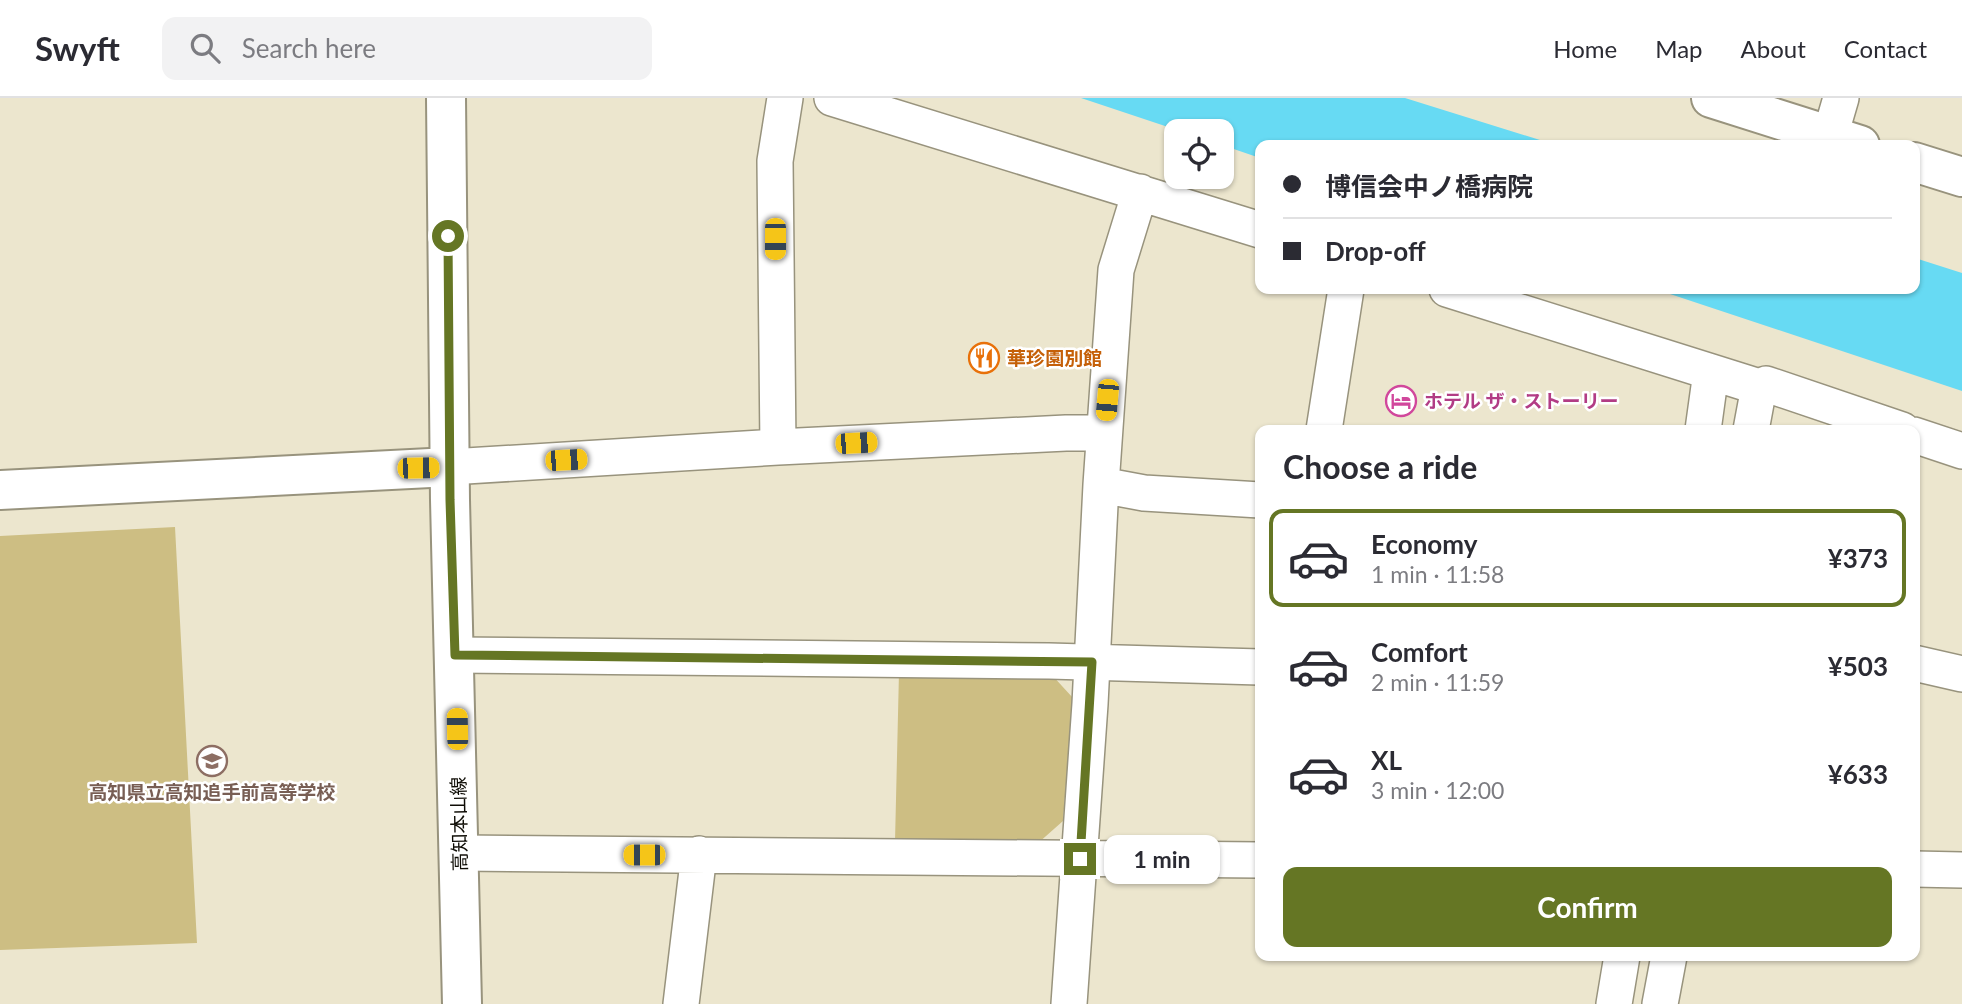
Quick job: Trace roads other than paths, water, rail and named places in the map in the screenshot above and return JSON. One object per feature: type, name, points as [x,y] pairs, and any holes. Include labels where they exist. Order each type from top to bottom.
[{"type":"main road","name":"高知本山線","points":[[446,98],[450,467],[463,1004]]},
{"type":"main road","points":[[1711,98],[1845,140]]},
{"type":"main road","points":[[1920,164],[1962,177]]},
{"type":"main road","points":[[0,490],[450,467]]},
{"type":"street","points":[[778,447],[775,161],[785,98]]},
{"type":"street","points":[[832,98],[1255,228]]},
{"type":"street","points":[[1841,98],[1845,140]]},
{"type":"street","points":[[1069,1004],[1116,270],[1140,192]]},
{"type":"street","points":[[1326,425],[1345,294]]},
{"type":"street","points":[[1463,294],[1759,387],[1766,384],[1887,425]]},
{"type":"street","points":[[1704,425],[1711,372]]},
{"type":"street","points":[[1752,425],[1759,387]]},
{"type":"street","points":[[450,467],[778,447],[1104,433]]},
{"type":"street","points":[[1920,437],[1962,451]]},
{"type":"street","points":[[1101,485],[1144,493],[1255,500]]},
{"type":"street","points":[[455,655],[1092,662],[1255,667]]},
{"type":"street","points":[[1920,664],[1962,674]]},
{"type":"street","points":[[460,853],[1255,860]]},
{"type":"street","points":[[681,1004],[699,854]]},
{"type":"street","points":[[1920,869],[1962,870]]},
{"type":"street","points":[[1614,1004],[1621,961]]},
{"type":"street","points":[[1660,1004],[1668,961]]},
{"type":"water","points":[[1081,98],[1405,98],[1540,140],[1255,140],[1255,156],[1234,149],[1234,119],[1164,119],[1164,126]]},
{"type":"water","points":[[1920,260],[1962,273],[1962,391],[1670,294],[1920,294]]},
{"type":"place","name":"華珍園別館","points":[[984,358]]},
{"type":"place","name":"ホテル ザ・ストーリー","points":[[1401,401]]},
{"type":"place","name":"高知県立高知追手前高等学校","points":[[212,761]]}]
